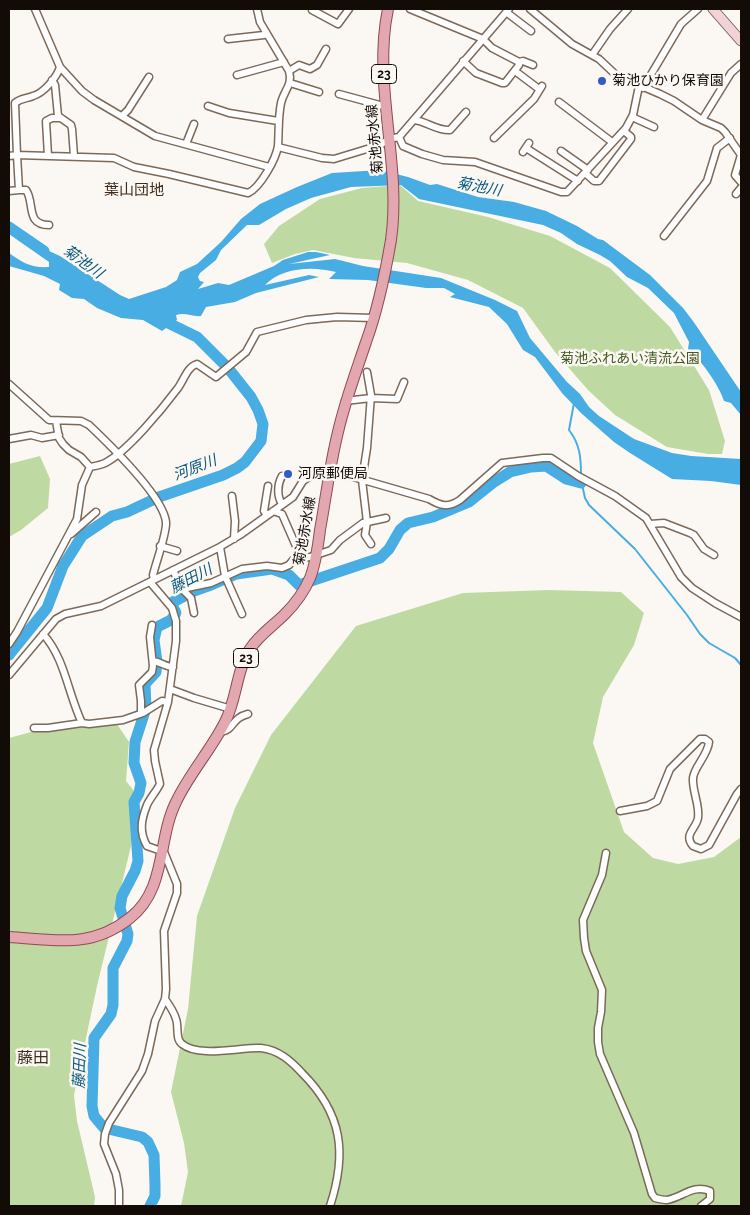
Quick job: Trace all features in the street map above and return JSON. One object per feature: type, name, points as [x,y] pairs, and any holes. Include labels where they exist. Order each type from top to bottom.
[{"type":"main road","name":"菊池赤水線","points":[[9,937],[76,941],[102,936],[133,917],[152,890],[164,852],[166,832],[174,804],[220,732],[231,709],[248,652],[255,641],[284,615],[303,592],[312,573],[329,470],[345,401],[374,318],[388,255],[393,208],[391,156],[394,138],[387,107],[383,67],[383,42],[388,9]]},
{"type":"main road","points":[[713,9],[740,38]]},
{"type":"street","points":[[35,9],[60,67],[86,94],[155,136],[269,166]]},
{"type":"street","points":[[9,156],[114,158],[134,167],[248,193],[252,191],[263,179],[278,147],[278,121],[282,101],[291,79],[289,71],[260,22],[257,9]]},
{"type":"street","points":[[313,9],[338,24],[349,9]]},
{"type":"street","points":[[410,9],[482,39],[492,48],[519,62],[524,61],[533,65]]},
{"type":"street","points":[[530,9],[572,44],[592,55],[616,75],[674,101],[702,120],[721,128],[741,155],[735,175],[741,182]]},
{"type":"street","points":[[592,55],[610,29],[628,9]]},
{"type":"street","points":[[394,138],[403,146],[422,154],[443,160],[475,162],[561,192],[567,192],[624,131],[632,117],[641,87],[681,24],[698,9]]},
{"type":"street","points":[[278,147],[322,158],[334,159],[380,145],[394,138],[414,120],[508,10],[531,32]]},
{"type":"street","points":[[228,39],[264,34],[266,32]]},
{"type":"street","points":[[289,71],[299,65],[310,70],[317,65],[326,49]]},
{"type":"street","points":[[463,61],[476,72],[502,84],[515,71],[519,62]]},
{"type":"street","points":[[237,75],[284,62]]},
{"type":"street","points":[[702,120],[731,73],[741,64]]},
{"type":"street","points":[[19,190],[12,122],[15,103],[19,99],[36,96],[52,80],[60,67]]},
{"type":"street","points":[[494,138],[534,100],[541,87],[515,71]]},
{"type":"street","points":[[122,116],[128,110],[149,77]]},
{"type":"street","points":[[52,80],[55,85],[58,116],[70,125],[72,129],[74,156]]},
{"type":"street","points":[[290,83],[319,92]]},
{"type":"street","points":[[339,94],[387,107]]},
{"type":"street","points":[[559,102],[612,142]]},
{"type":"street","points":[[208,106],[229,113],[278,121]]},
{"type":"street","points":[[414,120],[444,131],[450,130],[466,112]]},
{"type":"street","points":[[632,117],[654,127]]},
{"type":"street","points":[[48,156],[46,121],[52,118],[61,118]]},
{"type":"street","points":[[186,144],[194,124]]},
{"type":"street","points":[[561,151],[586,171],[594,181],[599,181],[631,139],[624,131]]},
{"type":"street","points":[[664,236],[707,181],[717,148],[730,138]]},
{"type":"street","points":[[526,148],[578,181]]},
{"type":"street","points":[[9,191],[26,190],[30,195],[31,214],[43,225],[49,225]]},
{"type":"street","points":[[90,467],[104,463],[118,454],[154,418],[180,386],[192,366],[197,364],[216,377],[240,358],[252,344],[257,332],[306,320],[374,318]]},
{"type":"street","points":[[367,372],[370,398],[367,448],[362,480],[367,522],[365,535],[371,544]]},
{"type":"street","points":[[345,401],[370,398],[397,399],[404,382]]},
{"type":"street","points":[[9,384],[49,420],[81,421],[89,425],[143,482],[163,510],[166,524],[152,580],[172,608],[176,621],[173,667],[168,702],[154,750],[160,784],[147,804],[141,836],[147,846],[164,852],[177,884],[177,893],[164,931],[165,999],[155,1021],[148,1054],[142,1071],[109,1123],[105,1134],[104,1144],[116,1174],[119,1206]]},
{"type":"street","points":[[56,421],[59,438],[69,450],[81,457],[90,467]]},
{"type":"street","points":[[9,440],[31,435],[42,438],[59,435]]},
{"type":"street","points":[[9,675],[50,625],[65,614],[101,606],[220,547],[292,497],[309,476],[329,470],[429,499],[445,506],[453,505],[460,500],[502,463],[551,458],[578,476],[615,496],[646,518],[680,577],[692,588],[715,603],[741,616]]},
{"type":"street","points":[[9,644],[77,519],[82,485],[90,467]]},
{"type":"street","points":[[282,476],[279,480],[278,498],[282,504]]},
{"type":"street","points":[[267,515],[264,511],[268,486]]},
{"type":"street","points":[[232,496],[235,521],[234,539]]},
{"type":"street","points":[[273,511],[282,514],[296,546]]},
{"type":"street","points":[[68,535],[96,512]]},
{"type":"street","points":[[182,589],[211,583],[242,569],[267,566],[282,568],[289,565],[294,559],[332,550],[340,540],[367,522],[386,518]]},
{"type":"street","points":[[650,524],[664,523],[690,533],[704,549],[714,555]]},
{"type":"street","points":[[160,546],[177,551]]},
{"type":"street","points":[[220,547],[225,576],[242,614]]},
{"type":"street","points":[[173,570],[182,589],[191,598],[194,613]]},
{"type":"street","points":[[141,714],[139,684],[152,672],[154,661],[150,637],[152,626]]},
{"type":"street","points":[[43,634],[48,639],[60,664],[82,723]]},
{"type":"street","points":[[154,661],[161,662],[168,667],[173,667]]},
{"type":"street","points":[[170,689],[231,709]]},
{"type":"street","points":[[34,728],[123,720],[141,714],[162,702],[168,702]]},
{"type":"street","points":[[220,732],[225,732],[236,719],[248,714]]},
{"type":"street","points":[[620,811],[648,806],[657,801],[670,769],[700,739],[705,739],[709,742],[707,752],[693,777],[698,818],[688,840],[693,846],[701,849],[710,845],[741,789]]},
{"type":"street","points":[[606,853],[602,875],[584,920],[586,950],[602,990],[598,1028],[600,1054],[634,1133],[652,1194],[655,1198],[667,1200],[693,1188],[710,1190],[710,1199],[701,1206]]},
{"type":"street","points":[[165,999],[177,1021],[178,1039],[182,1044],[190,1048],[206,1051],[261,1048],[274,1051],[290,1061],[314,1086],[329,1108],[339,1137],[340,1166],[330,1206]]},
{"type":"green space","name":"菊池ふれあい清流公園","points":[[400,185],[418,201],[488,217],[550,236],[610,268],[670,327],[709,390],[725,441],[722,454],[708,454],[667,447],[615,415],[588,390],[555,352],[523,308],[468,280],[407,263],[354,258],[313,250],[295,254],[272,263],[264,244],[279,226],[320,199],[362,188]]},
{"type":"green space","points":[[40,456],[50,479],[48,508],[21,530],[9,537],[9,464]]},
{"type":"green space","points":[[549,590],[621,592],[644,613],[634,645],[603,697],[593,743],[624,832],[653,858],[678,864],[714,857],[741,837],[741,1206],[181,1206],[188,1172],[184,1143],[171,1092],[188,1009],[197,916],[235,808],[271,735],[356,626],[463,593]]},
{"type":"green space","points":[[115,721],[129,742],[126,781],[134,791],[131,846],[97,986],[74,1095],[77,1121],[95,1197],[94,1206],[9,1206],[9,738],[31,732]]},
{"type":"water","points":[[380,170],[430,185],[437,184],[478,197],[514,202],[546,211],[603,240],[650,275],[683,308],[741,392],[741,415],[731,403],[724,401],[709,373],[688,349],[689,342],[674,313],[648,288],[627,277],[610,261],[543,225],[419,199],[401,185],[351,187],[311,198],[286,209],[259,225],[247,225],[221,250],[216,260],[200,273],[198,277],[200,281],[204,282],[198,289],[218,283],[229,285],[274,266],[283,260],[308,252],[330,255],[289,264],[335,259],[363,266],[441,278],[517,311],[530,338],[567,382],[580,394],[589,407],[599,416],[634,439],[672,453],[741,459],[741,485],[672,479],[630,453],[614,442],[581,413],[562,393],[535,357],[523,350],[507,324],[489,307],[450,297],[455,294],[444,288],[426,288],[368,280],[329,279],[336,272],[318,269],[289,271],[272,279],[265,285],[309,275],[319,277],[256,293],[235,302],[206,307],[201,316],[176,315],[177,320],[162,331],[143,320],[121,318],[97,308],[84,299],[72,298],[59,290],[60,284],[44,276],[9,266],[9,253],[28,264],[37,267],[49,267],[49,262],[9,234],[9,231],[60,256],[129,299],[166,287],[177,280],[180,272],[197,264],[221,242],[241,219],[260,204],[332,173]]},
{"type":"waterway","name":"菊池川","points":[[9,227],[44,251]]},
{"type":"waterway","name":"河原川","points":[[9,655],[47,608],[63,566],[82,536],[112,516],[127,512],[159,497],[223,475],[237,468],[245,462],[261,441],[263,424],[258,410],[251,397],[228,368],[197,337],[158,318]]},
{"type":"waterway","points":[[574,403],[569,430],[576,441],[579,451],[581,475]]},
{"type":"waterway","name":"藤田川","points":[[150,1206],[155,1196],[155,1185],[154,1155],[148,1142],[142,1137],[104,1128],[94,1116],[92,1106],[94,1038],[111,1014],[113,1005],[113,968],[127,941],[128,934],[120,908],[122,896],[138,861],[134,802],[139,793],[141,783],[134,763],[135,742],[146,708],[145,684],[156,672],[157,662],[154,640],[157,627],[171,620],[176,613],[171,603],[194,591],[236,574],[272,569],[289,575],[299,585],[380,558],[389,549],[400,530],[408,523],[433,517],[469,502],[510,472],[546,466],[566,479],[581,483]]},
{"type":"waterway","points":[[581,480],[585,498],[589,505],[635,549],[700,634],[709,643],[735,658],[741,665]]},
{"type":"place","name":"菊池ひかり保育園","points":[[602,81]]},
{"type":"place","name":"河原郵便局","points":[[288,474]]},
{"type":"district","name":"葉山団地","points":[[134,190]]},
{"type":"district","name":"藤田","points":[[33,1058]]}]
